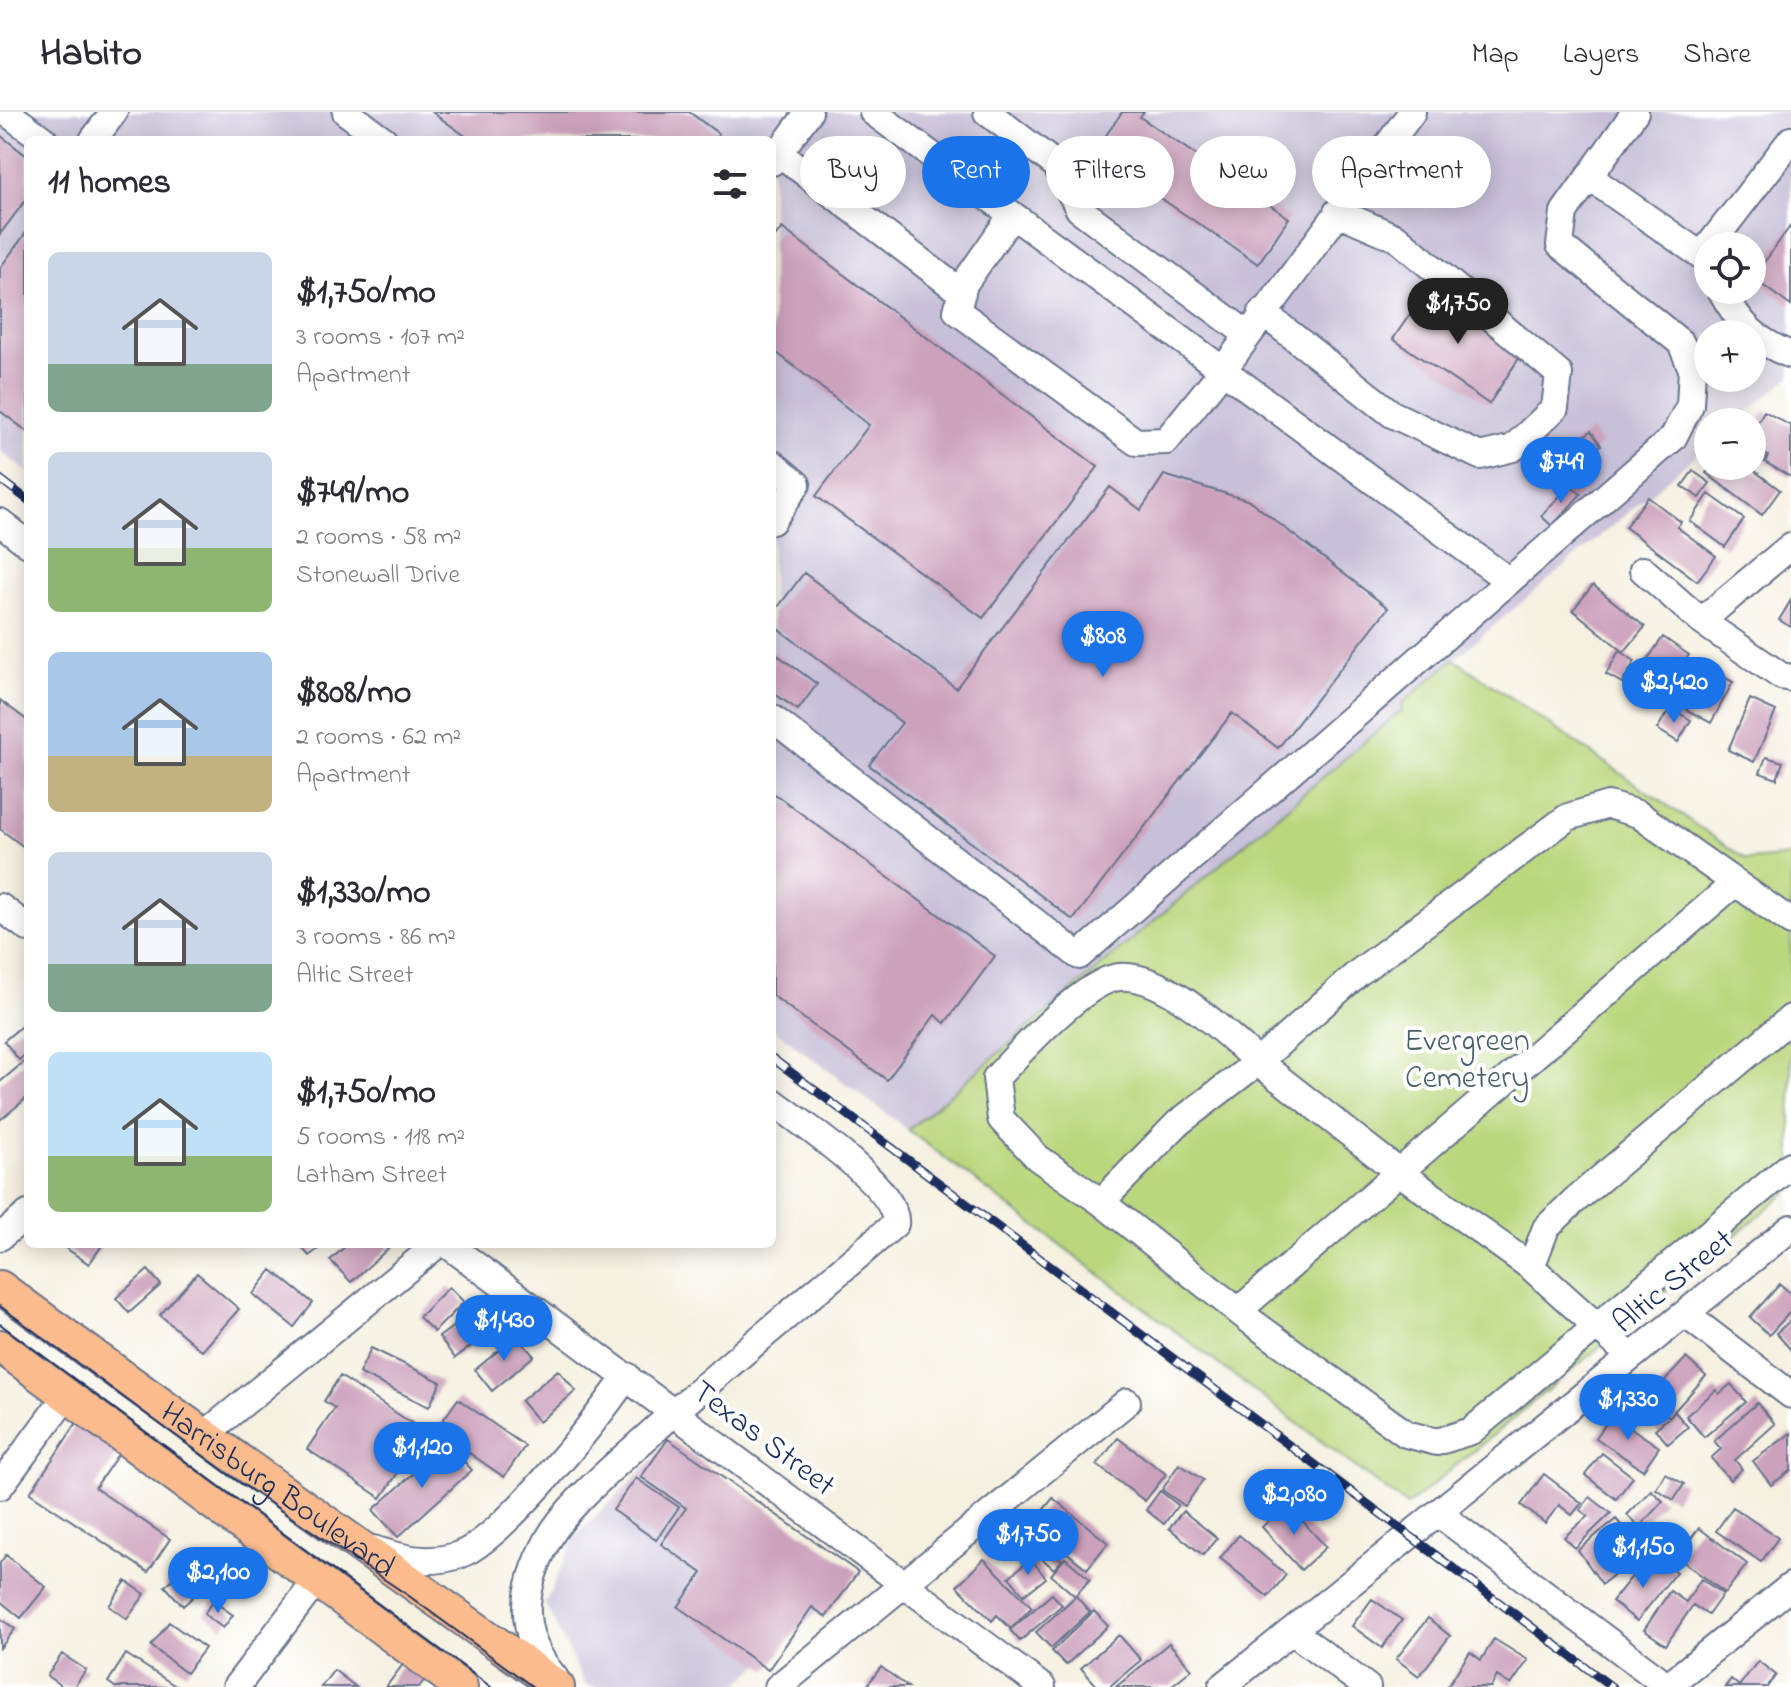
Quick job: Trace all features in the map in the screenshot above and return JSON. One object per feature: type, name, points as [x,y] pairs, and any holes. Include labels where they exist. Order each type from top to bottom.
[{"type":"main road","name":"Harrisburg Boulevard","points":[[0,1287],[203,1436],[560,1687]]},
{"type":"main road","name":"Harrisburg Boulevard","points":[[0,1346],[461,1687]]},
{"type":"street","points":[[6,112],[39,136]]},
{"type":"street","points":[[96,136],[114,112]]},
{"type":"street","points":[[346,112],[379,136]]},
{"type":"street","points":[[776,156],[809,112]]},
{"type":"street","points":[[873,112],[1509,581]]},
{"type":"street","points":[[987,112],[1056,165],[1079,209],[1247,334]]},
{"type":"street","points":[[1012,215],[964,284],[957,311],[1136,442],[1166,441],[1223,370],[1262,312],[1412,112]]},
{"type":"street","points":[[776,721],[1079,956],[1673,438],[1690,405],[1692,369],[1681,343],[1560,245],[1564,212],[1635,112]]},
{"type":"street","points":[[1723,232],[1791,140]]},
{"type":"street","points":[[776,158],[962,293]]},
{"type":"street","points":[[1589,177],[1694,246]]},
{"type":"street","points":[[1262,312],[1392,414],[1480,456],[1513,448],[1555,408],[1559,374],[1533,349],[1397,238],[1337,212]]},
{"type":"street","points":[[1729,304],[1762,344],[1791,355]]},
{"type":"street","points":[[776,466],[797,484],[776,515]]},
{"type":"street","points":[[0,522],[24,541]]},
{"type":"street","points":[[1701,621],[1791,546]]},
{"type":"street","points":[[1643,570],[1701,621],[1781,676],[1791,678]]},
{"type":"street","points":[[1101,1202],[1178,1123],[1258,1062],[1358,973],[1568,817],[1608,805],[1638,814],[1791,922]]},
{"type":"street","points":[[1238,1311],[1735,883]]},
{"type":"street","points":[[0,907],[24,925]]},
{"type":"street","points":[[1631,1357],[1597,1326],[1531,1267],[1399,1172],[1188,1005],[1144,979],[1116,977],[1090,991],[1037,1033],[996,1078],[1001,1119],[1038,1158],[1101,1202],[1238,1311],[1406,1434],[1437,1442],[1471,1431],[1597,1326],[1791,1165]]},
{"type":"street","points":[[1531,1267],[1546,1228],[1574,1201],[1791,1018]]},
{"type":"street","points":[[560,1687],[535,1653],[526,1610],[531,1582],[550,1536],[603,1476],[895,1224],[896,1217],[863,1172],[776,1104]]},
{"type":"street","points":[[0,1237],[24,1217]]},
{"type":"street","name":"Altic Street","points":[[1222,1687],[1791,1228]]},
{"type":"street","points":[[203,1436],[433,1248]]},
{"type":"street","name":"Texas Street","points":[[452,1248],[1042,1687]]},
{"type":"street","points":[[1685,1314],[1791,1395]]},
{"type":"street","points":[[360,1544],[413,1562],[458,1556],[492,1536],[600,1415],[627,1376]]},
{"type":"street","points":[[0,1486],[67,1395]]},
{"type":"street","points":[[778,1687],[1127,1402]]},
{"type":"street","points":[[1438,1513],[1667,1687],[1791,1586]]},
{"type":"street","points":[[236,1687],[317,1580]]},
{"type":"street","points":[[1292,1631],[1367,1687]]},
{"type":"shaded area","points":[[0,112],[1791,112],[1791,376],[1753,408],[1694,408],[1694,457],[1402,703],[1403,710],[908,1130],[776,1031],[776,136],[24,136],[24,469],[0,451]]},
{"type":"shaded area","points":[[673,1441],[856,1577],[735,1687],[589,1687],[584,1683],[545,1604],[575,1537]]},
{"type":"green space","name":"Evergreen Cemetery","points":[[1454,659],[1747,860],[1791,856],[1791,1189],[1407,1506],[908,1130],[1402,710],[1402,704]]},
{"type":"building","points":[[432,112],[689,112],[719,134],[717,136],[465,136]]},
{"type":"building","points":[[1122,112],[1144,112],[1140,117],[1168,136],[1106,136]]},
{"type":"building","points":[[0,135],[24,154],[24,202],[0,234]]},
{"type":"building","points":[[1174,140],[1190,151],[1190,208],[1274,208],[1289,218],[1258,264],[1174,207]]},
{"type":"building","points":[[1791,225],[1791,306],[1766,288],[1766,260]]},
{"type":"building","points":[[782,228],[1098,467],[983,618],[816,496],[869,425],[776,352],[776,236]]},
{"type":"building","points":[[24,235],[24,429],[0,411],[0,268]]},
{"type":"building","points":[[1428,288],[1523,352],[1489,404],[1393,339]]},
{"type":"building","points":[[1766,412],[1791,426],[1791,477],[1766,463]]},
{"type":"building","points":[[1591,431],[1601,445],[1568,470],[1558,456]]},
{"type":"building","points":[[1693,471],[1694,480],[1710,483],[1700,498],[1682,486]]},
{"type":"building","points":[[1164,475],[1250,501],[1388,608],[1278,748],[1232,713],[1073,920],[869,765],[902,723],[776,627],[776,610],[804,573],[956,688],[1110,487],[1141,510]]},
{"type":"building","points":[[1715,480],[1766,480],[1780,490],[1762,515]]},
{"type":"building","points":[[1570,485],[1581,494],[1552,526],[1541,516]]},
{"type":"building","points":[[1709,494],[1744,519],[1725,547],[1690,521]]},
{"type":"building","points":[[1648,497],[1681,522],[1677,527],[1716,556],[1697,581],[1625,527]]},
{"type":"building","points":[[1593,585],[1645,627],[1624,652],[1573,610]]},
{"type":"building","points":[[1791,600],[1791,627],[1779,620]]},
{"type":"building","points":[[1663,637],[1689,655],[1672,679],[1681,685],[1666,706],[1657,700],[1670,681],[1645,663]]},
{"type":"building","points":[[1619,651],[1635,661],[1622,683],[1606,674]]},
{"type":"building","points":[[776,654],[817,684],[798,710],[776,695]]},
{"type":"building","points":[[1709,669],[1733,682],[1711,723],[1687,710]]},
{"type":"building","points":[[1750,699],[1776,711],[1754,762],[1728,750]]},
{"type":"building","points":[[0,700],[24,718],[24,847],[0,829]]},
{"type":"building","points":[[1670,708],[1691,720],[1678,742],[1657,729]]},
{"type":"building","points":[[1766,757],[1783,762],[1777,779],[1760,773]]},
{"type":"building","points":[[776,795],[995,956],[945,1023],[935,1015],[887,1080],[776,998]]},
{"type":"building","points":[[24,1024],[24,1056],[19,1060],[4,1041]]},
{"type":"building","points":[[24,1062],[24,1100],[0,1120],[0,1082]]},
{"type":"building","points":[[66,1248],[100,1248],[89,1264]]},
{"type":"building","points":[[302,1248],[320,1248],[309,1256]]},
{"type":"building","points":[[344,1248],[389,1248],[351,1282],[330,1260]]},
{"type":"building","points":[[148,1270],[161,1285],[129,1313],[116,1298]]},
{"type":"building","points":[[272,1270],[313,1303],[294,1327],[253,1294]]},
{"type":"building","points":[[197,1273],[239,1309],[202,1351],[160,1315]]},
{"type":"building","points":[[1780,1284],[1791,1294],[1791,1311],[1769,1335],[1750,1317]]},
{"type":"building","points":[[449,1287],[464,1302],[434,1332],[419,1317]]},
{"type":"building","points":[[474,1311],[490,1332],[455,1358],[439,1337]]},
{"type":"building","points":[[1791,1320],[1791,1350],[1776,1333]]},
{"type":"building","points":[[516,1336],[534,1356],[492,1391],[475,1370]]},
{"type":"building","points":[[371,1348],[441,1382],[429,1407],[359,1373]]},
{"type":"building","points":[[1686,1358],[1706,1376],[1669,1417],[1651,1400],[1638,1420],[1618,1407],[1630,1387],[1648,1399]]},
{"type":"building","points":[[558,1370],[576,1391],[539,1422],[521,1401]]},
{"type":"building","points":[[340,1376],[425,1432],[381,1498],[307,1449],[335,1408],[324,1401]]},
{"type":"building","points":[[1731,1384],[1746,1402],[1704,1437],[1686,1416],[1716,1390],[1719,1394]]},
{"type":"building","points":[[458,1399],[525,1446],[504,1477],[436,1430]]},
{"type":"building","points":[[1757,1403],[1775,1424],[1735,1460],[1742,1469],[1730,1480],[1711,1458],[1721,1449],[1714,1441]]},
{"type":"building","points":[[1675,1412],[1688,1427],[1668,1444],[1655,1429]]},
{"type":"building","points":[[1612,1415],[1659,1447],[1643,1470],[1596,1438]]},
{"type":"building","points":[[80,1418],[123,1447],[95,1488],[170,1539],[148,1572],[30,1493]]},
{"type":"building","points":[[1791,1433],[1791,1470],[1771,1485],[1753,1461]]},
{"type":"building","points":[[1118,1438],[1166,1474],[1145,1501],[1097,1465]]},
{"type":"building","points":[[668,1439],[858,1572],[826,1617],[812,1607],[768,1670],[678,1607],[702,1573],[661,1544],[686,1508],[641,1477]]},
{"type":"building","points":[[447,1443],[472,1470],[398,1537],[373,1510]]},
{"type":"building","points":[[1602,1453],[1633,1477],[1616,1499],[1585,1475]]},
{"type":"building","points":[[1179,1464],[1203,1480],[1185,1506],[1162,1490]]},
{"type":"building","points":[[1665,1473],[1684,1484],[1674,1500],[1656,1489]]},
{"type":"building","points":[[1544,1474],[1582,1503],[1572,1515],[1559,1505],[1545,1523],[1521,1505]]},
{"type":"building","points":[[636,1478],[679,1507],[656,1540],[613,1510]]},
{"type":"building","points":[[1651,1490],[1663,1501],[1639,1527],[1627,1515]]},
{"type":"building","points":[[1160,1491],[1178,1505],[1164,1524],[1146,1510]]},
{"type":"building","points":[[1590,1497],[1611,1513],[1575,1548],[1564,1537],[1588,1516],[1580,1510]]},
{"type":"building","points":[[1053,1498],[1108,1543],[1087,1569],[1032,1524]]},
{"type":"building","points":[[1287,1504],[1326,1547],[1301,1570],[1262,1527]]},
{"type":"building","points":[[1733,1507],[1778,1538],[1761,1562],[1716,1531]]},
{"type":"building","points":[[1183,1511],[1217,1538],[1203,1555],[1169,1528]]},
{"type":"building","points":[[1616,1519],[1625,1530],[1618,1536],[1635,1558],[1602,1584],[1578,1550]]},
{"type":"building","points":[[1017,1522],[1062,1560],[1054,1569],[1034,1552],[1024,1563],[999,1542]]},
{"type":"building","points":[[1699,1528],[1747,1564],[1725,1593],[1677,1557]]},
{"type":"building","points":[[1239,1535],[1286,1575],[1268,1597],[1220,1558]]},
{"type":"building","points":[[6,1555],[46,1587],[21,1618],[0,1601],[0,1563]]},
{"type":"building","points":[[1065,1558],[1090,1579],[1075,1596],[1051,1575]]},
{"type":"building","points":[[984,1559],[1032,1607],[1011,1629],[997,1615],[992,1621],[957,1586]]},
{"type":"building","points":[[1031,1559],[1046,1578],[1024,1595],[1009,1577]]},
{"type":"building","points":[[1660,1559],[1676,1572],[1637,1621],[1612,1601],[1638,1569],[1646,1576]]},
{"type":"building","points":[[176,1576],[193,1597],[183,1606],[165,1586]]},
{"type":"building","points":[[1701,1579],[1723,1594],[1708,1615],[1693,1605],[1666,1645],[1644,1630],[1670,1591],[1686,1602]]},
{"type":"building","points":[[126,1581],[145,1594],[127,1619],[109,1606]]},
{"type":"building","points":[[1052,1594],[1062,1605],[1020,1641],[1010,1630]]},
{"type":"building","points":[[1076,1596],[1090,1612],[1051,1648],[1036,1632]]},
{"type":"building","points":[[1372,1599],[1402,1620],[1382,1648],[1352,1626]]},
{"type":"building","points":[[213,1601],[233,1615],[223,1628],[204,1614]]},
{"type":"building","points":[[1094,1611],[1108,1626],[1066,1665],[1052,1651]]},
{"type":"building","points":[[0,1618],[15,1629],[0,1648]]},
{"type":"building","points":[[1428,1618],[1450,1636],[1419,1676],[1396,1659]]},
{"type":"building","points":[[169,1622],[205,1648],[186,1673],[151,1646]]},
{"type":"building","points":[[1119,1635],[1141,1660],[1109,1687],[1098,1687],[1081,1668]]},
{"type":"building","points":[[1494,1639],[1528,1660],[1511,1685],[1497,1676],[1491,1687],[1447,1687],[1470,1652],[1481,1660]]},
{"type":"building","points":[[1169,1643],[1192,1669],[1170,1687],[1116,1687]]},
{"type":"building","points":[[62,1654],[86,1670],[74,1687],[63,1687],[47,1676]]},
{"type":"building","points":[[126,1654],[177,1687],[115,1687],[108,1682]]},
{"type":"building","points":[[1758,1661],[1776,1675],[1767,1687],[1725,1687],[1731,1679],[1739,1686]]},
{"type":"building","points":[[404,1663],[425,1679],[419,1687],[386,1687]]},
{"type":"building","points":[[881,1667],[908,1687],[866,1687]]},
{"type":"building","points":[[334,1670],[356,1687],[321,1687]]},
{"type":"tram line","points":[[0,1306],[237,1481],[409,1596],[533,1687]]},
{"type":"tram line","points":[[0,1324],[491,1687]]},
{"type":"railway","points":[[0,479],[24,497]]},
{"type":"railway","points":[[776,1061],[1612,1687]]}]
